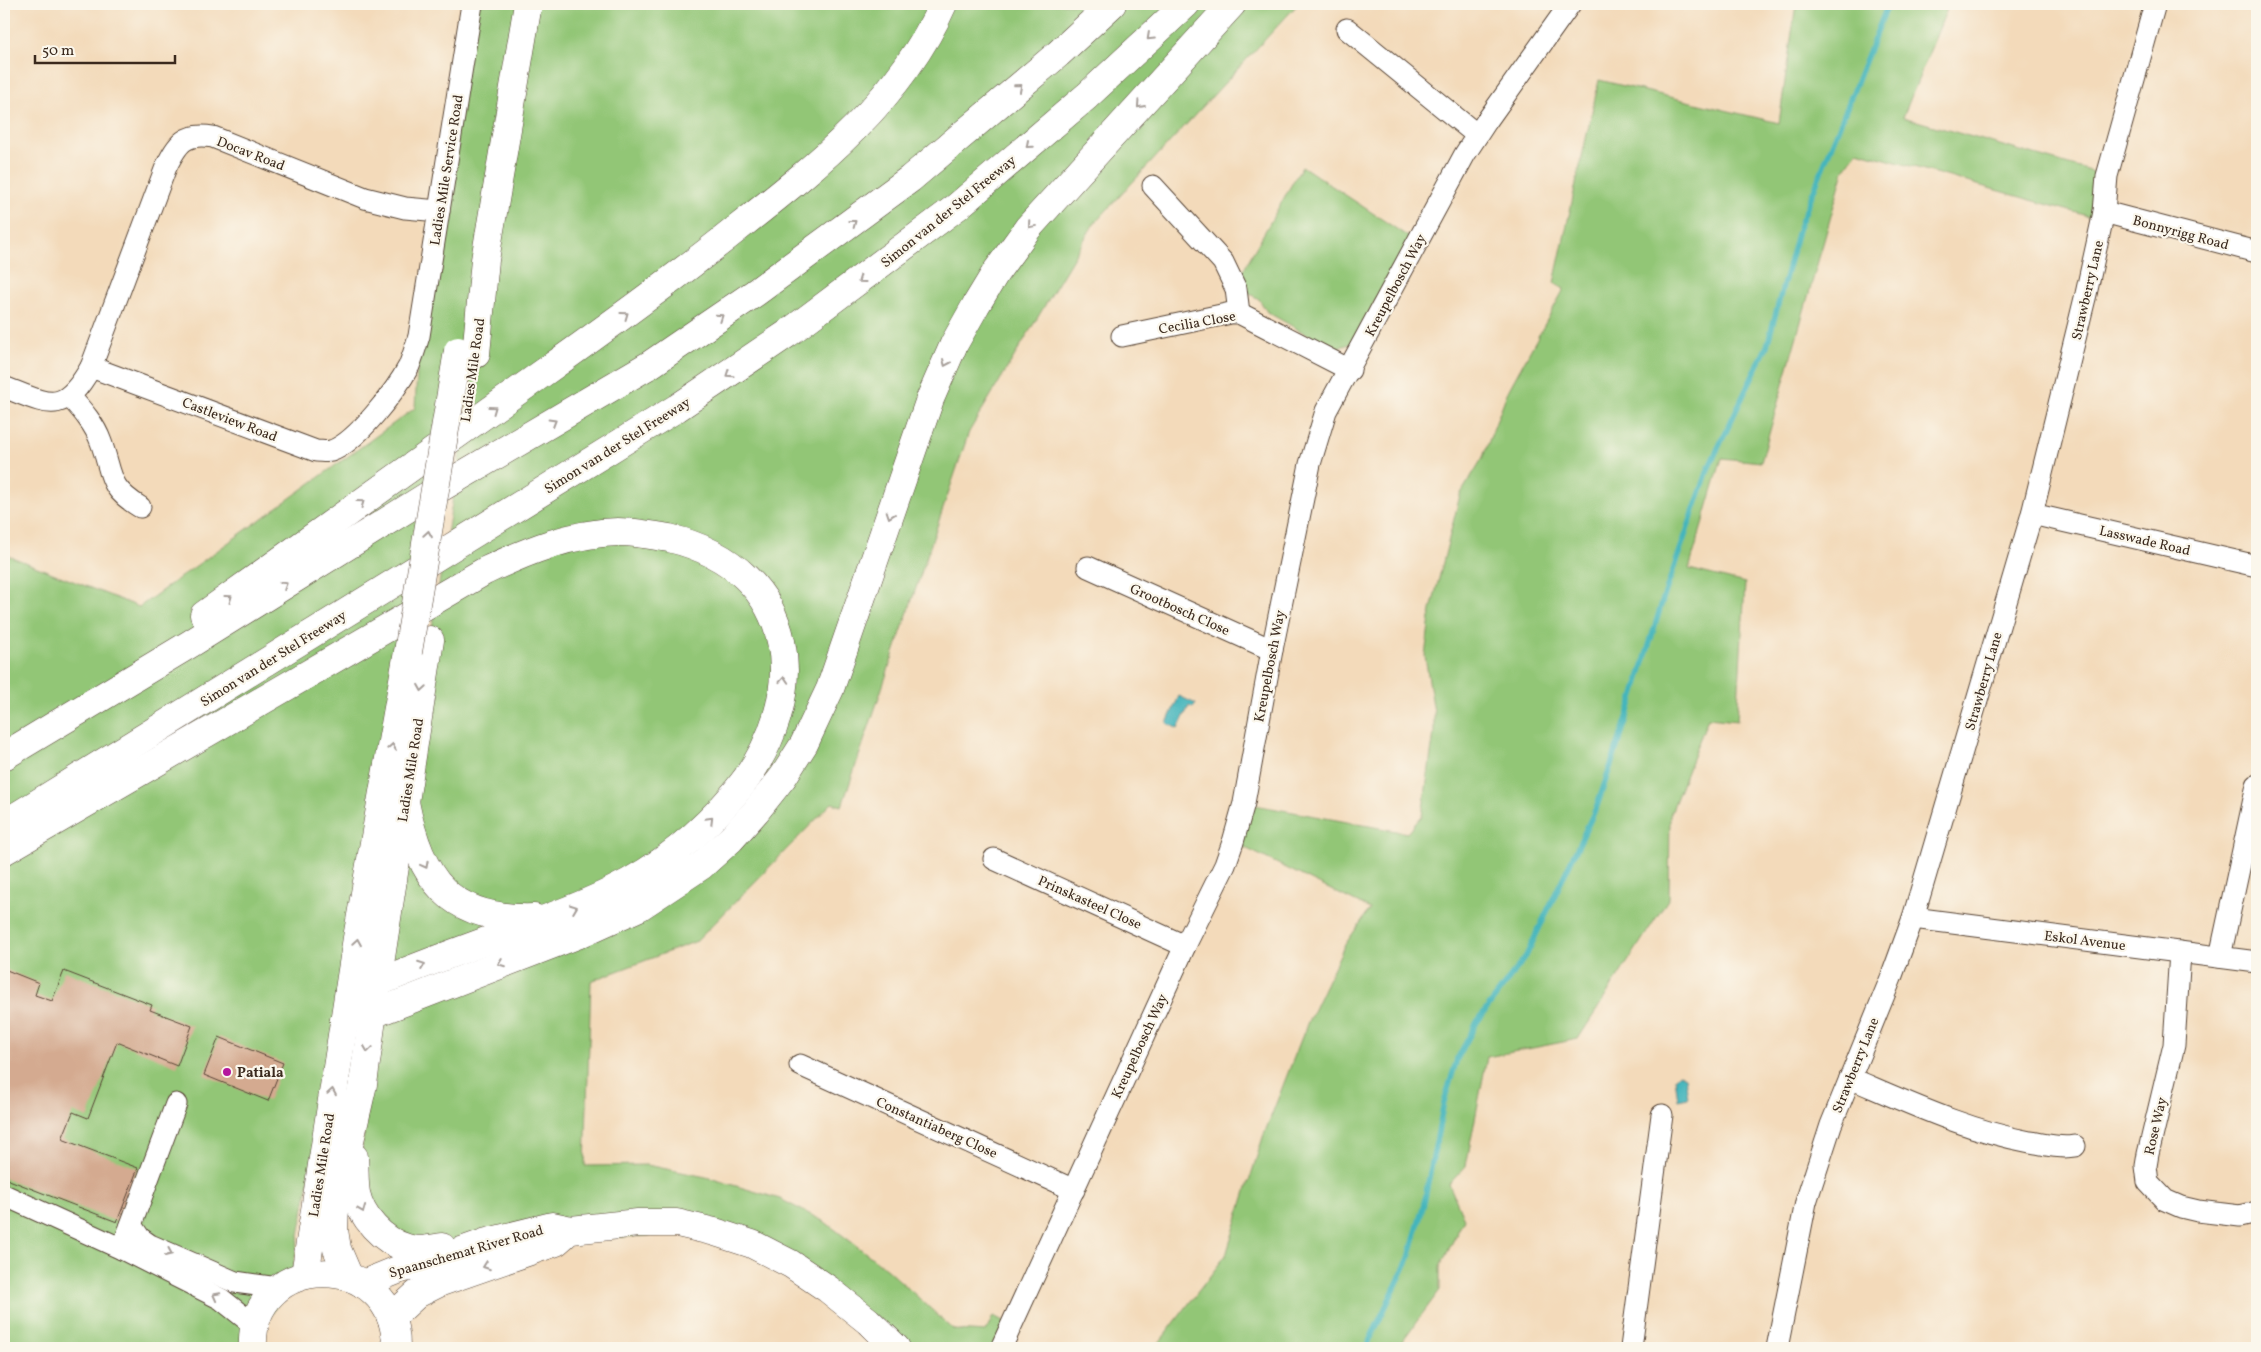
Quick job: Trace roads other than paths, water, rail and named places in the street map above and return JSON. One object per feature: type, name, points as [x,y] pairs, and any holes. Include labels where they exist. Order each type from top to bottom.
[{"type":"main road","name":"Ladies Mile Road","points":[[305,1275],[349,991],[419,646],[467,353],[485,260],[528,4]]},
{"type":"main road","points":[[11,752],[633,309],[794,184],[863,120],[892,87],[936,20],[943,4]]},
{"type":"main road","points":[[11,752],[190,644],[436,490],[652,364],[747,299],[910,179],[1058,54],[1112,4]]},
{"type":"main road","name":"Simon van der Stel Freeway","points":[[4,824],[677,408],[787,334],[958,206],[1087,96],[1186,4]]},
{"type":"main road","points":[[344,1020],[373,1014],[577,935],[639,908],[701,866],[731,839],[756,811],[783,777],[804,744],[824,704],[930,399],[954,344],[976,305],[996,272],[1028,228],[1232,4]]},
{"type":"main road","points":[[4,851],[485,571],[553,542],[588,534],[618,532],[648,534],[684,542],[718,555],[746,577],[767,603],[779,634],[785,665],[783,698],[773,730],[757,762],[735,793],[707,823],[674,852],[614,890],[550,917],[377,983],[349,991]]},
{"type":"main road","name":"Ladies Mile Road","points":[[356,1280],[337,1249],[334,1230],[335,1205],[363,1084],[405,802],[419,646]]},
{"type":"main road","points":[[405,802],[411,834],[419,853],[436,884],[449,897],[466,907],[492,916],[512,918],[550,917]]},
{"type":"main road","points":[[352,1126],[356,1193],[371,1224],[389,1239],[408,1249],[421,1250],[466,1243],[488,1242]]},
{"type":"main road","name":"Spaanschemat River Road","points":[[356,1280],[425,1264],[488,1242],[552,1226],[571,1230],[638,1223],[677,1223],[715,1232],[752,1244],[791,1264],[828,1289],[868,1321],[896,1348]]},
{"type":"main road","name":"Spaanschemat River Road","points":[[391,1318],[417,1294],[431,1287],[556,1242],[571,1230]]},
{"type":"main road","points":[[254,1337],[260,1312],[278,1288],[291,1280],[305,1275],[335,1273],[356,1280],[374,1293],[391,1318],[395,1332],[396,1348]]},
{"type":"street","name":"Ladies Mile Service Road","points":[[419,336],[472,4]]},
{"type":"street","name":"Kreupelbosch Way","points":[[1002,1348],[1185,946],[1225,865],[1233,842],[1244,803],[1272,650],[1317,438],[1326,411],[1350,370],[1465,154],[1570,4]]},
{"type":"street","name":"Strawberry Lane","points":[[1777,1348],[1806,1202],[1831,1125],[1913,918],[2032,514],[2086,294],[2104,212],[2107,176],[2155,4]]},
{"type":"street","points":[[1346,28],[1477,135]]},
{"type":"street","name":"Docav Road","points":[[91,367],[166,166],[178,145],[187,138],[199,135],[213,137],[388,205],[439,211]]},
{"type":"street","points":[[1153,186],[1223,262],[1236,289],[1239,313]]},
{"type":"street","name":"Bonnyrigg Road","points":[[2104,212],[2257,252]]},
{"type":"street","name":"Cecilia Close","points":[[1122,336],[1231,313],[1239,313],[1350,370]]},
{"type":"street","name":"Castleview Road","points":[[91,367],[316,451],[330,451],[347,443],[363,429],[408,366],[419,336]]},
{"type":"street","points":[[4,387],[41,402],[56,403],[70,397],[80,386],[91,367]]},
{"type":"street","points":[[70,397],[84,411],[93,426],[101,442],[115,487],[124,497],[140,507]]},
{"type":"street","name":"Lasswade Road","points":[[2032,514],[2257,566]]},
{"type":"street","name":"Grootbosch Close","points":[[1088,567],[1272,650]]},
{"type":"street","points":[[2220,957],[2257,785]]},
{"type":"street","name":"Prinskasteel Close","points":[[994,859],[1185,946]]},
{"type":"street","name":"Eskol Avenue","points":[[1913,918],[2257,962]]},
{"type":"street","name":"Rose Way","points":[[2180,952],[2174,1045],[2148,1154],[2146,1166],[2148,1182],[2164,1200],[2181,1207],[2240,1216],[2257,1212]]},
{"type":"street","name":"Constantiaberg Close","points":[[800,1065],[1074,1190]]},
{"type":"street","points":[[1850,1078],[1964,1125],[2008,1138],[2064,1148],[2075,1146]]},
{"type":"street","points":[[122,1249],[176,1104]]},
{"type":"street","points":[[1631,1348],[1662,1115]]},
{"type":"street","points":[[4,1195],[122,1249],[221,1299],[254,1337]]},
{"type":"street","points":[[131,1225],[140,1238],[150,1245],[234,1282],[278,1288]]},
{"type":"water","points":[[1179,696],[1196,704],[1193,708],[1189,706],[1178,729],[1167,723]]},
{"type":"water","points":[[1679,1074],[1685,1077],[1688,1098],[1678,1100],[1675,1078]]},
{"type":"waterway","points":[[1366,1348],[1409,1258],[1424,1203],[1444,1102],[1457,1059],[1477,1022],[1526,956],[1597,806],[1628,715],[1663,599],[1709,467],[1767,346],[1798,230],[1888,4]]},
{"type":"place","name":"Patiala","points":[[227,1072]]}]
